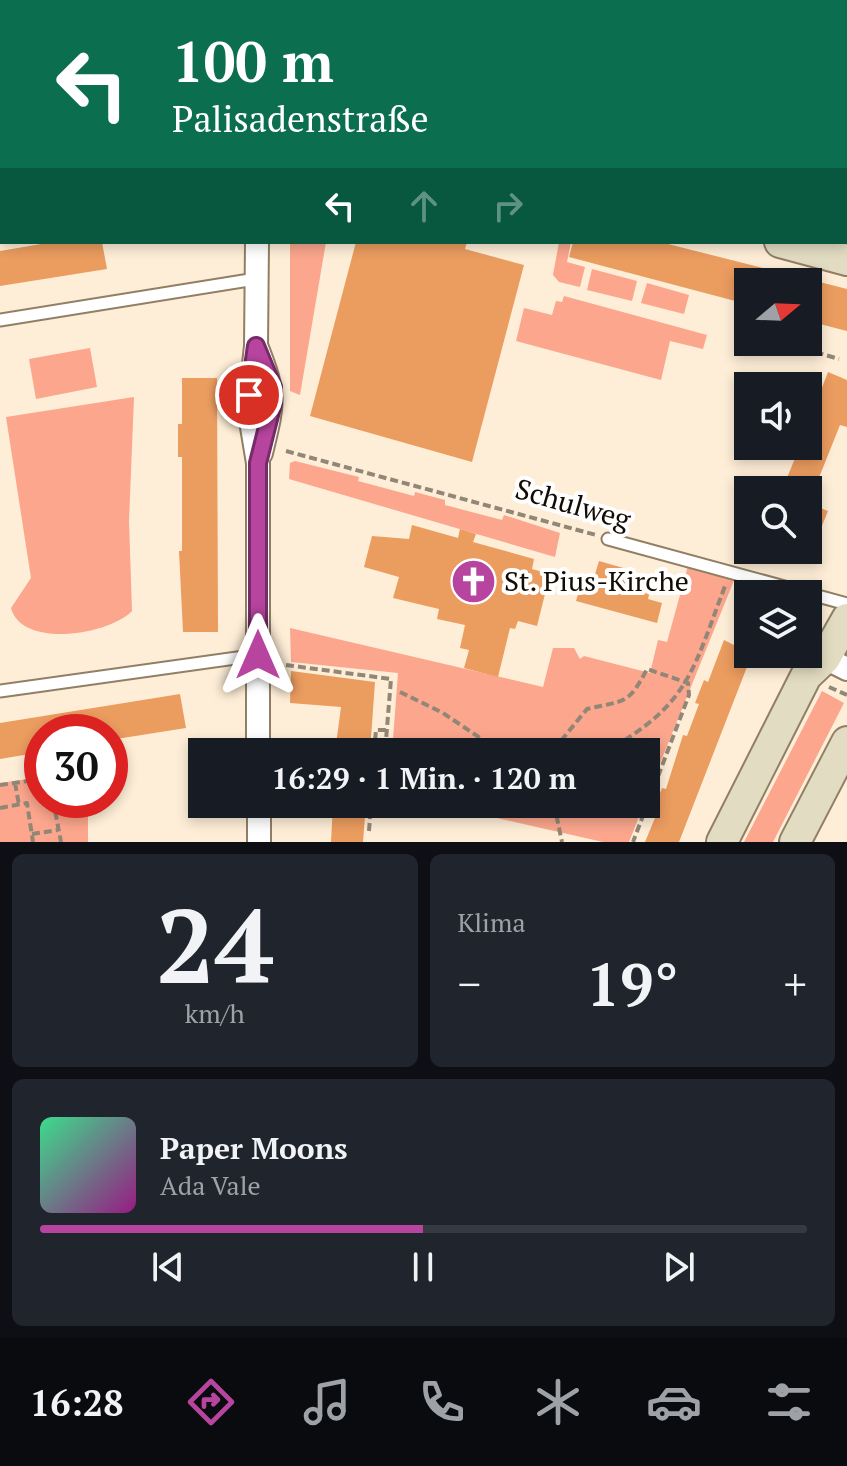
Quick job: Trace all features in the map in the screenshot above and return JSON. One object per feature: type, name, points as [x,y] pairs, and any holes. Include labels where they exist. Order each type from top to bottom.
[{"type":"street","points":[[257,244],[256,346],[249,409],[258,463],[258,738]]},
{"type":"street","points":[[787,244],[847,260]]},
{"type":"street","points":[[722,842],[806,676],[836,663],[847,619]]},
{"type":"street","points":[[795,842],[847,742]]},
{"type":"street","points":[[259,818],[259,842]]},
{"type":"lane","points":[[0,320],[256,279]]},
{"type":"lane","name":"Schulweg","points":[[608,539],[847,604]]},
{"type":"lane","points":[[0,691],[258,655]]},
{"type":"path","points":[[822,354],[839,359]]},
{"type":"path","name":"Schulweg","points":[[286,451],[608,539]]},
{"type":"path","points":[[624,738],[669,707],[688,683],[730,573]]},
{"type":"path","points":[[286,665],[391,679],[386,738]]},
{"type":"path","points":[[563,738],[587,709],[620,704],[636,690],[647,669],[688,683]]},
{"type":"path","points":[[633,842],[689,695],[688,683]]},
{"type":"path","points":[[400,692],[443,713],[480,738]]},
{"type":"path","points":[[375,738],[376,730],[387,730]]},
{"type":"path","points":[[0,785],[24,782]]},
{"type":"path","points":[[15,783],[19,805]]},
{"type":"path","points":[[0,808],[27,803],[33,842]]},
{"type":"path","points":[[56,818],[61,842]]},
{"type":"path","points":[[369,831],[370,818]]},
{"type":"path","points":[[557,818],[562,842]]},
{"type":"path","points":[[32,834],[58,830]]},
{"type":"shaded area","points":[[290,244],[326,244],[300,395],[290,391]]},
{"type":"shaded area","points":[[559,244],[571,244],[567,262],[585,267],[580,287],[559,282],[553,275]]},
{"type":"shaded area","points":[[592,269],[637,281],[632,301],[587,290]]},
{"type":"shaded area","points":[[647,283],[689,295],[684,314],[641,303]]},
{"type":"shaded area","points":[[564,296],[707,335],[703,349],[670,341],[661,380],[516,341],[524,308],[552,315],[556,301],[562,302]]},
{"type":"shaded area","points":[[90,348],[97,387],[36,399],[29,359]]},
{"type":"shaded area","points":[[134,397],[129,521],[132,611],[121,619],[87,631],[67,634],[31,629],[18,621],[11,608],[31,578],[6,417]]},
{"type":"shaded area","points":[[295,461],[359,477],[358,481],[414,496],[415,492],[445,500],[445,505],[502,520],[504,515],[560,533],[555,557],[289,479],[290,463]]},
{"type":"shaded area","points":[[688,566],[735,578],[660,763],[660,738],[393,738],[398,673],[291,662],[290,628],[543,687],[553,648],[574,648],[580,659],[584,656],[650,673],[658,640],[667,642]]},
{"type":"shaded area","points":[[822,691],[844,703],[773,842],[744,842]]},
{"type":"shaded area","points":[[24,780],[24,818],[88,818],[88,842],[0,842],[0,783]]},
{"type":"shaded area","points":[[497,818],[638,818],[629,842],[603,842]]},
{"type":"building","points":[[41,244],[102,244],[107,269],[0,286],[0,251]]},
{"type":"building","points":[[355,244],[466,244],[465,249],[524,265],[472,462],[310,416]]},
{"type":"building","points":[[572,244],[668,244],[763,268],[734,268],[734,301],[569,257]]},
{"type":"building","points":[[822,283],[847,289],[847,331],[822,325]]},
{"type":"building","points":[[828,372],[847,380],[847,427],[840,425],[820,476],[788,476],[794,460],[822,460],[822,388]]},
{"type":"building","points":[[182,378],[217,378],[218,632],[183,632],[179,551],[182,551],[182,457],[178,457]]},
{"type":"building","points":[[822,509],[828,511],[822,526]]},
{"type":"building","name":"St. Pius-Kirche","points":[[412,525],[458,538],[460,529],[476,534],[473,542],[534,559],[532,569],[550,574],[537,626],[518,621],[515,629],[510,628],[498,677],[464,668],[469,650],[460,648],[465,625],[437,619],[439,609],[393,598],[399,577],[364,567],[372,536],[409,539]]},
{"type":"building","points":[[599,561],[627,569],[625,575],[652,583],[648,599],[662,603],[657,623],[576,601],[582,581],[592,584]]},
{"type":"building","points":[[724,640],[734,645],[734,668],[747,668],[679,842],[645,842],[655,818],[660,818],[660,793],[662,788],[666,789],[683,735],[687,736],[704,680],[708,682]]},
{"type":"building","points":[[291,671],[375,682],[371,738],[337,738],[341,707],[290,703]]},
{"type":"building","points":[[180,694],[186,728],[128,737],[128,714],[56,714]]},
{"type":"building","points":[[24,719],[24,755],[0,759],[0,723]]},
{"type":"building","points":[[332,818],[365,818],[363,842],[331,842]]},
{"type":"place","name":"St. Pius-Kirche","points":[[473,581]]},
{"type":"route","points":[[249,395],[256,346],[273,387],[273,403],[258,463],[258,655]]}]
